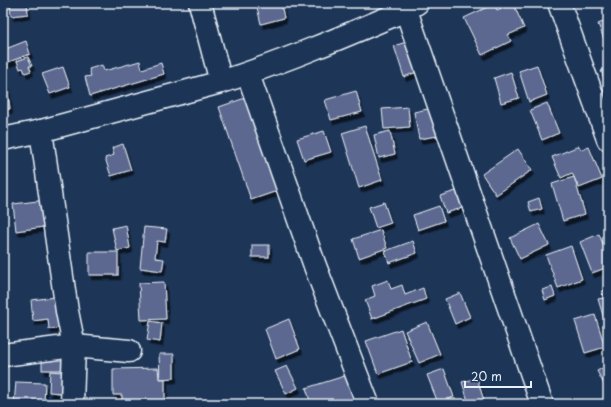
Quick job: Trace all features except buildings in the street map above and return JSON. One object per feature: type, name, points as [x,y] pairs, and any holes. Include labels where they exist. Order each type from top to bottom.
[{"type":"street","points":[[200,3],[221,82]]},
{"type":"street","points":[[559,3],[608,139]]},
{"type":"street","points":[[3,139],[41,131],[248,74],[320,47],[411,6],[542,404]]},
{"type":"street","points":[[248,74],[315,266],[368,404]]},
{"type":"street","points":[[41,131],[67,311],[74,346],[72,404]]},
{"type":"street","points":[[3,355],[74,346],[129,351]]}]
